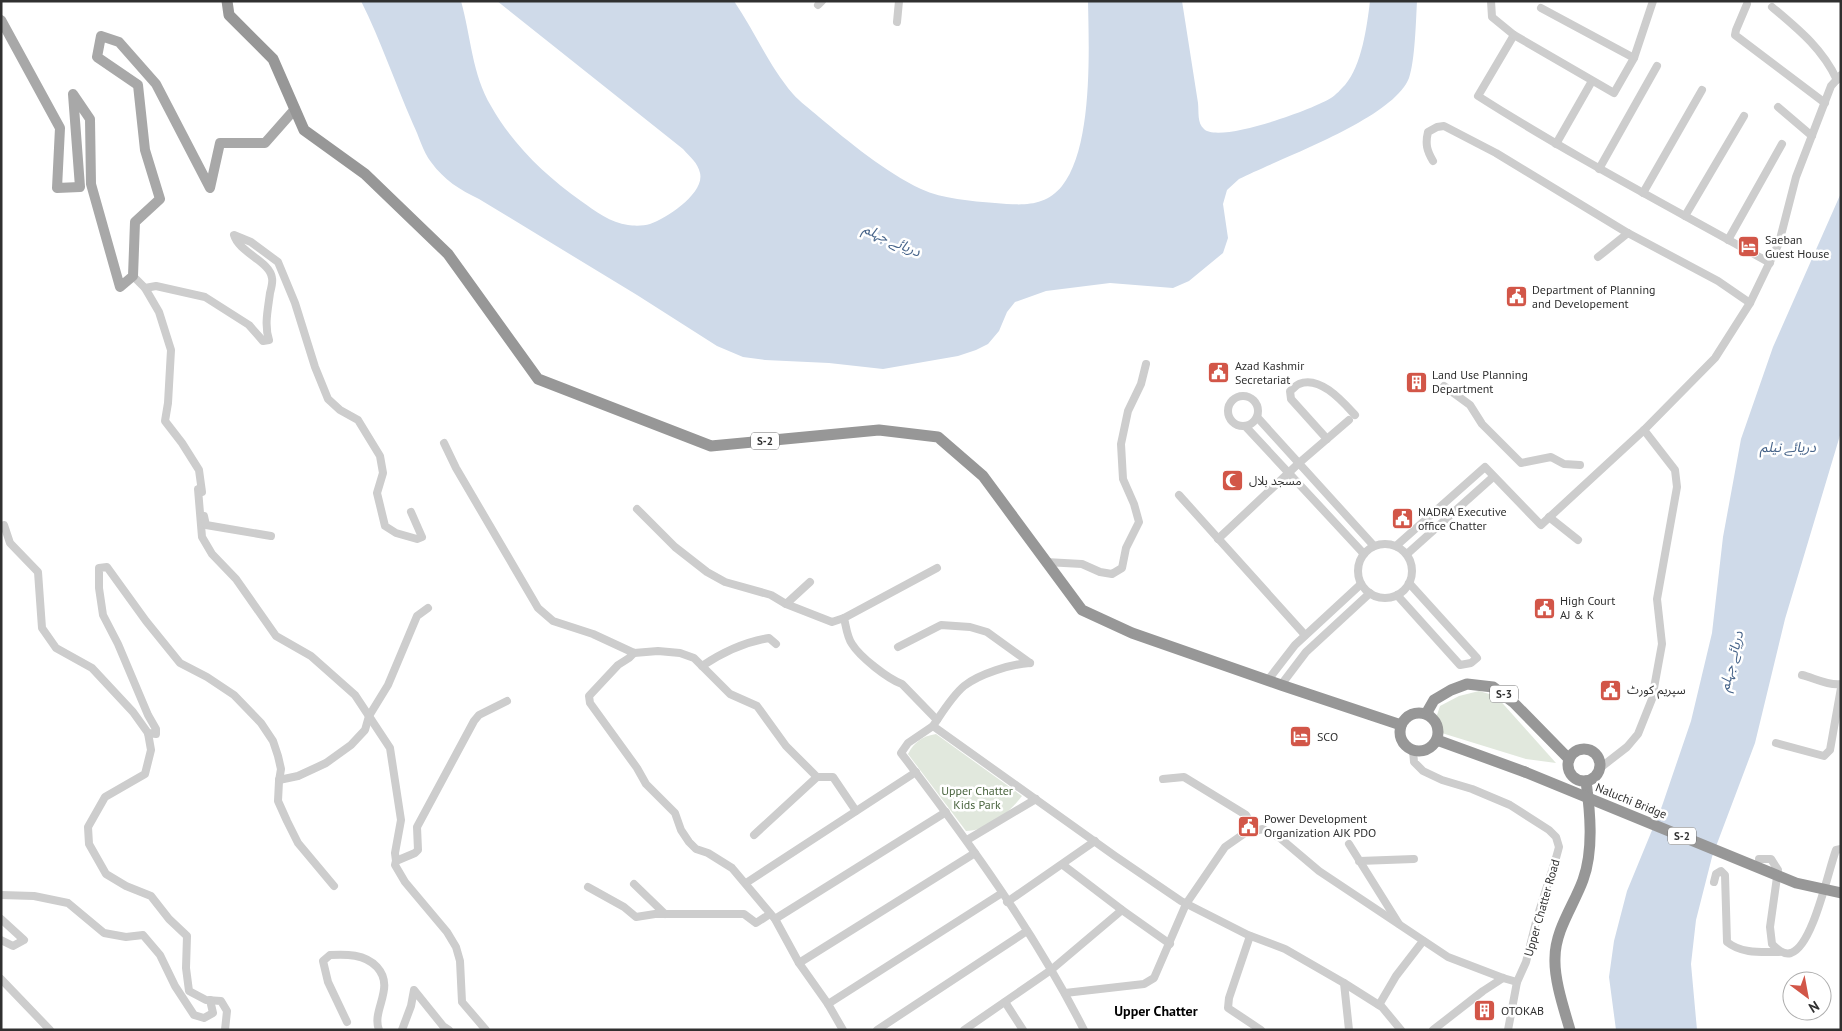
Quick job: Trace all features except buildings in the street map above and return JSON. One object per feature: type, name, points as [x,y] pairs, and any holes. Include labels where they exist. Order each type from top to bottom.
[{"type":"highway","name":"S-2","points":[[227,1],[229,15],[273,59],[304,130],[366,174],[448,254],[538,379],[711,446],[879,430],[938,437],[983,476],[1082,610],[1132,632],[1401,725]]},
{"type":"highway","name":"S-3","points":[[1426,714],[1434,700],[1451,690],[1467,684],[1493,687],[1513,702],[1570,759]]},
{"type":"highway","points":[[1415,713],[1426,714],[1433,718],[1437,724],[1437,740],[1432,747],[1426,750],[1413,751],[1407,748],[1400,737],[1401,725],[1409,715],[1415,713]]},
{"type":"highway","name":"Naluchi Bridge","points":[[1437,740],[1525,772],[1796,883],[1841,893]]},
{"type":"highway","points":[[1587,749],[1592,751],[1598,758],[1600,768],[1595,776],[1586,781],[1580,780],[1572,774],[1568,764],[1570,759],[1576,751],[1587,749]]},
{"type":"highway","points":[[1570,1030],[1554,959],[1566,915],[1584,879],[1590,838],[1590,815],[1586,781]]},
{"type":"main road","points":[[1,20],[60,128],[57,188],[80,187],[74,94],[90,119],[91,184],[120,287],[133,276],[135,222],[160,199],[146,150],[138,85],[97,57],[102,36],[119,42],[156,84],[210,188],[220,142],[265,143],[295,109]]},
{"type":"street","points":[[897,22],[899,1]]},
{"type":"street","points":[[1492,1],[1492,17],[1514,35],[1614,93],[1634,58],[1653,1]]},
{"type":"street","points":[[1747,4],[1735,35],[1825,104]]},
{"type":"street","points":[[1396,546],[1485,467],[1541,524],[1644,430],[1715,358],[1750,302],[1779,243],[1796,177],[1831,86],[1839,77],[1818,48],[1772,7]]},
{"type":"street","points":[[1541,8],[1634,58]]},
{"type":"street","points":[[1514,35],[1478,96],[1599,169],[1770,263]]},
{"type":"street","points":[[1599,169],[1657,66]]},
{"type":"street","points":[[1556,144],[1592,80]]},
{"type":"street","points":[[1643,193],[1702,90]]},
{"type":"street","points":[[1778,107],[1812,136]]},
{"type":"street","points":[[1685,216],[1744,116]]},
{"type":"street","points":[[1432,161],[1425,141],[1428,132],[1437,127],[1444,126],[1496,153],[1628,233],[1718,281],[1750,302]]},
{"type":"street","points":[[1728,240],[1782,144]]},
{"type":"street","points":[[1598,257],[1628,233]]},
{"type":"street","points":[[145,288],[156,286],[205,297],[249,325],[263,341],[269,340],[266,331],[272,278],[269,269],[256,260],[236,241],[234,235],[268,252],[278,262],[284,275],[315,367],[328,399],[340,410],[358,420],[380,456],[383,473],[377,493],[385,526],[417,539],[422,537],[411,512]]},
{"type":"street","points":[[133,276],[145,288],[159,312],[171,350],[165,421],[199,470],[206,524],[271,536]]},
{"type":"street","points":[[1046,562],[1082,564],[1100,572],[1112,574],[1122,568],[1126,548],[1139,522],[1134,504],[1123,479],[1121,444],[1128,411],[1141,384],[1146,364]]},
{"type":"street","points":[[1218,539],[1352,417],[1327,388],[1312,383],[1300,383],[1290,391],[1291,398],[1327,439]]},
{"type":"street","points":[[1444,386],[1470,405],[1482,424],[1521,463],[1551,457],[1564,464],[1580,465]]},
{"type":"street","points":[[1241,396],[1251,398],[1258,407],[1257,417],[1254,422],[1246,427],[1236,426],[1229,419],[1228,409],[1232,401],[1241,396]]},
{"type":"street","points":[[1257,417],[1374,546]]},
{"type":"street","points":[[1246,427],[1364,554]]},
{"type":"street","points":[[1600,768],[1627,747],[1638,734],[1652,699],[1662,644],[1658,598],[1677,487],[1675,470],[1644,430]]},
{"type":"street","points":[[444,443],[456,468],[538,608],[553,621],[593,634],[634,653],[658,651],[680,653],[694,658],[730,694],[757,706],[786,746],[817,777]]},
{"type":"street","points":[[1407,554],[1493,477]]},
{"type":"street","points":[[201,488],[198,489],[200,528],[202,537],[212,554],[236,580],[276,636],[311,656],[355,695],[390,748],[401,820],[395,853],[395,865],[405,882],[447,932],[456,947],[460,961],[462,1002],[486,1030]]},
{"type":"street","points":[[1179,495],[1305,635]]},
{"type":"street","points":[[637,509],[675,547],[707,572],[726,582],[771,595],[786,604],[832,622],[844,618],[937,568]]},
{"type":"street","points":[[1549,517],[1578,540]]},
{"type":"street","points":[[4,525],[10,542],[38,572],[42,628],[56,648],[92,668],[133,712],[148,733],[151,750],[145,774],[105,797],[88,827],[89,844],[106,874],[126,886],[151,896],[169,919],[187,936],[186,968],[189,991],[206,1000],[221,1001],[227,1011],[225,1030]]},
{"type":"street","points":[[1383,544],[1396,546],[1407,554],[1411,562],[1413,570],[1409,584],[1397,595],[1383,598],[1370,593],[1361,584],[1358,576],[1358,567],[1364,554],[1374,546],[1383,544]]},
{"type":"street","points":[[148,733],[156,734],[156,729],[103,615],[99,588],[99,568],[107,567],[146,621],[180,663],[234,695],[261,723],[273,741],[281,769],[278,801],[287,822],[298,843],[334,886]]},
{"type":"street","points":[[786,604],[810,582]]},
{"type":"street","points":[[1268,680],[1295,645],[1361,584]]},
{"type":"street","points":[[1397,595],[1460,664],[1472,663],[1477,658],[1409,584]]},
{"type":"street","points":[[1281,685],[1306,652],[1370,593]]},
{"type":"street","points":[[279,780],[298,776],[326,763],[351,745],[365,730],[369,716],[388,685],[417,616],[428,608]]},
{"type":"street","points":[[844,618],[851,643],[860,653],[894,681],[902,684],[935,723],[1036,799],[1186,904],[1250,936],[1285,949],[1378,1004],[1401,1030]]},
{"type":"street","points":[[898,647],[941,625],[970,627],[987,632],[1030,663],[1020,663],[987,674],[964,686],[935,723],[908,743],[901,753],[967,840],[1066,993],[1084,1030]]},
{"type":"street","points":[[702,666],[722,653],[751,641],[769,638],[776,644]]},
{"type":"street","points":[[634,653],[618,665],[589,696],[590,704],[637,768],[646,784],[675,813],[681,830],[689,842],[696,849],[708,853],[732,868],[772,916],[799,963],[828,1004],[842,1030]]},
{"type":"street","points":[[1802,675],[1834,685],[1841,684]]},
{"type":"street","points":[[1776,743],[1824,756],[1830,750],[1841,688]]},
{"type":"street","points":[[396,861],[418,850],[417,827],[474,721],[479,715],[507,701]]},
{"type":"street","name":"Upper Chatter Road","points":[[1413,751],[1414,762],[1423,771],[1510,805],[1550,830],[1556,837],[1559,847],[1537,918],[1526,962],[1517,982],[1508,1030]]},
{"type":"street","points":[[746,883],[916,772]]},
{"type":"street","points":[[754,835],[817,777],[833,777],[856,811]]},
{"type":"street","points":[[1163,779],[1184,777],[1246,815],[1254,831]]},
{"type":"street","points":[[967,840],[1036,799]]},
{"type":"street","points":[[588,888],[624,907],[636,917],[665,914],[744,914],[756,923],[772,916],[946,812]]},
{"type":"street","points":[[1066,993],[1144,984],[1154,978],[1186,904],[1225,847],[1245,833],[1263,829],[1280,838],[1319,871],[1448,957],[1517,982]]},
{"type":"street","points":[[1007,902],[1094,841]]},
{"type":"street","points":[[1349,844],[1402,928]]},
{"type":"street","points":[[1714,882],[1716,874],[1721,871],[1725,875],[1727,942],[1735,948],[1753,952],[1790,953],[1797,949],[1805,940],[1822,900],[1836,850],[1841,849]]},
{"type":"street","points":[[799,963],[975,853]]},
{"type":"street","points":[[1759,858],[1771,859],[1778,870],[1770,927],[1772,944],[1779,952]]},
{"type":"street","points":[[1359,860],[1414,859]]},
{"type":"street","points":[[1063,864],[1122,910],[1170,944]]},
{"type":"street","points":[[634,884],[665,914]]},
{"type":"street","points":[[828,1004],[1002,893]]},
{"type":"street","points":[[1,895],[34,896],[68,903],[104,933],[126,938],[143,935],[160,955],[175,986],[194,1015],[204,1018],[213,1013],[210,1000]]},
{"type":"street","points":[[965,1030],[1051,970],[1122,910]]},
{"type":"street","points":[[1,919],[24,940],[13,946],[1,940]]},
{"type":"street","points":[[877,1030],[1027,931]]},
{"type":"street","points":[[1250,936],[1229,998],[1228,1008],[1261,1030]]},
{"type":"street","points":[[1378,1004],[1396,976],[1423,941]]},
{"type":"street","points":[[347,1022],[328,982],[323,962],[330,955],[358,956],[372,962],[384,974],[385,988],[378,1026],[380,1030]]},
{"type":"street","points":[[1433,1030],[1503,978]]},
{"type":"street","points":[[1,979],[50,1030]]},
{"type":"street","points":[[1344,983],[1349,1030]]},
{"type":"street","points":[[402,1030],[411,1006],[414,990],[449,1030]]},
{"type":"street","points":[[1004,1002],[1023,1030]]},
{"type":"green space","points":[[1479,691],[1496,696],[1556,763],[1526,759],[1432,730],[1440,706],[1459,696]]},
{"type":"green space","name":"Upper Chatter Kids Park","points":[[936,734],[1022,796],[997,820],[982,828],[966,831],[908,754],[919,740]]},
{"type":"water","name":"دریائے جہلم","points":[[361,1],[461,1],[480,81],[491,106],[509,134],[543,170],[581,201],[609,219],[622,224],[636,226],[648,225],[657,221],[683,204],[697,189],[700,181],[700,173],[697,166],[683,149],[497,1],[734,1],[769,60],[793,94],[868,156],[908,182],[938,195],[957,199],[1022,204],[1039,202],[1055,193],[1062,186],[1072,169],[1079,148],[1087,98],[1088,1],[1182,1],[1198,103],[1199,121],[1204,129],[1213,132],[1228,132],[1246,129],[1287,117],[1306,110],[1337,94],[1351,77],[1360,56],[1370,1],[1417,1],[1413,61],[1409,78],[1399,93],[1381,108],[1333,136],[1239,179],[1227,190],[1223,204],[1228,238],[1223,253],[1189,281],[1173,288],[1110,283],[1046,291],[1015,302],[1007,312],[999,331],[988,344],[976,350],[958,356],[883,369],[743,357],[717,346],[637,295],[453,184],[441,174],[428,158]]},
{"type":"water","name":"دریائے نیلم","points":[[1841,193],[1841,432],[1785,619],[1755,743],[1712,857],[1696,920],[1691,964],[1697,1030],[1616,1030],[1609,977],[1614,941],[1627,891],[1662,806],[1691,721],[1712,633],[1723,537],[1741,439],[1773,347]]},
{"type":"place","name":"Saeban Guest House","points":[[1749,247]]},
{"type":"place","name":"Department of Planning and Developement","points":[[1516,297]]},
{"type":"place","name":"Azad Kashmir Secretariat","points":[[1219,373]]},
{"type":"place","name":"Land Use Planning Department","points":[[1416,382]]},
{"type":"place","name":"مسجد بلال","points":[[1233,481]]},
{"type":"place","name":"NADRA Executive office Chatter","points":[[1402,519]]},
{"type":"place","name":"High Court AJ & K","points":[[1544,608]]},
{"type":"place","name":"سپریم کورٹ","points":[[1611,690]]},
{"type":"place","name":"SCO","points":[[1301,737]]},
{"type":"place","name":"Power Development Organization AJK PDO","points":[[1248,826]]},
{"type":"place","name":"OTOKAB","points":[[1485,1011]]},
{"type":"district","name":"Upper Chatter","points":[[1156,1011]]}]
